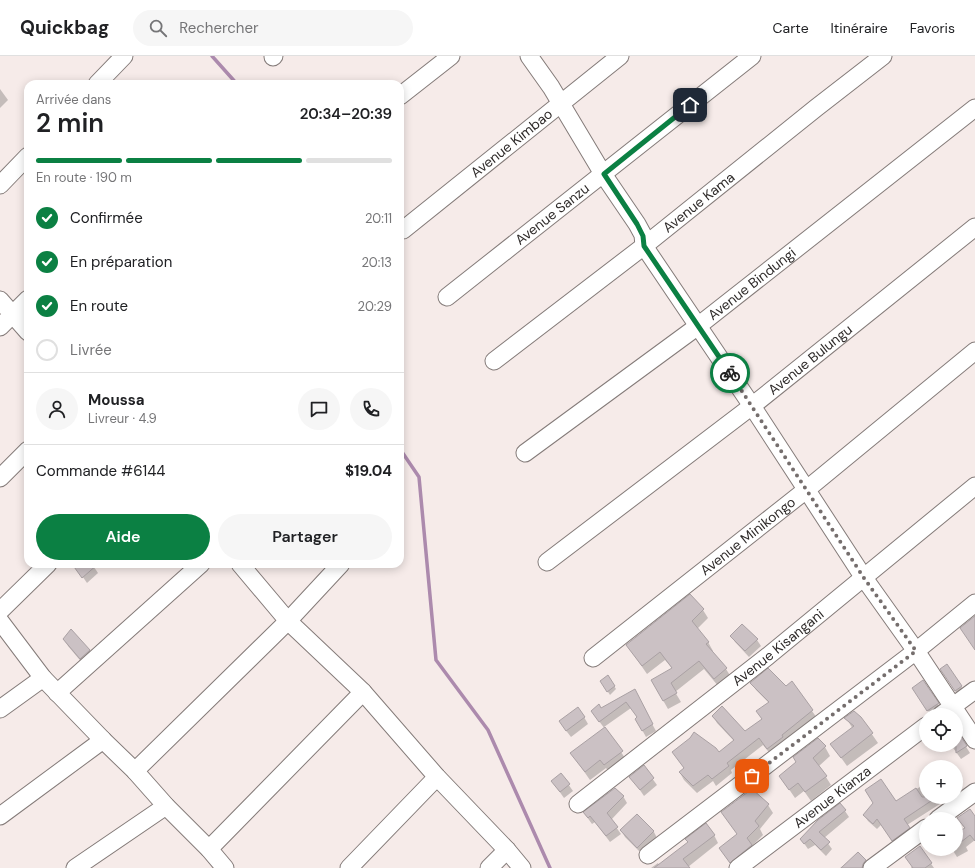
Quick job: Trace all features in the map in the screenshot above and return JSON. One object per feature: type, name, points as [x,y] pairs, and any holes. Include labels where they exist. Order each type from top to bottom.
[{"type":"street","points":[[101,80],[124,56]]},
{"type":"street","points":[[404,93],[451,56]]},
{"type":"street","points":[[529,56],[551,87],[604,174],[637,224],[643,236],[644,246],[752,406],[864,578],[916,651],[946,708]]},
{"type":"street","name":"Avenue Kimbao","points":[[404,229],[561,105],[620,56]]},
{"type":"street","name":"Avenue Sanzu","points":[[447,297],[752,56]]},
{"type":"street","name":"Avenue Kama","points":[[494,361],[644,246],[883,56]]},
{"type":"street","name":"Avenue Bindungi","points":[[525,453],[698,326],[975,108]]},
{"type":"street","points":[[0,185],[24,160]]},
{"type":"street","name":"Avenue Bulungu","points":[[547,562],[752,406],[975,227]]},
{"type":"street","points":[[0,300],[24,328]]},
{"type":"street","points":[[0,327],[24,303]]},
{"type":"street","name":"Avenue Minikongo","points":[[593,658],[806,490],[975,351]]},
{"type":"street","points":[[0,478],[24,454]]},
{"type":"street","name":"Avenue Kisangani","points":[[578,804],[768,656],[975,486]]},
{"type":"street","points":[[0,611],[44,568]]},
{"type":"street","points":[[58,692],[197,568]]},
{"type":"street","points":[[243,568],[288,621],[363,692],[437,777],[507,850],[522,868]]},
{"type":"street","points":[[135,771],[288,621],[337,568]]},
{"type":"street","points":[[648,855],[916,651],[975,603]]},
{"type":"street","points":[[0,621],[43,678],[135,771],[166,806],[210,849],[225,868]]},
{"type":"street","points":[[0,709],[43,678]]},
{"type":"street","points":[[950,708],[975,690]]},
{"type":"street","points":[[210,849],[363,692]]},
{"type":"street","points":[[963,727],[975,740]]},
{"type":"street","name":"Avenue Kianza","points":[[738,868],[919,731]]},
{"type":"street","points":[[0,816],[104,740]]},
{"type":"street","points":[[349,868],[437,777]]},
{"type":"street","points":[[948,812],[975,792]]},
{"type":"street","points":[[75,868],[166,806]]},
{"type":"street","points":[[872,868],[919,833]]},
{"type":"street","points":[[489,868],[507,850]]},
{"type":"building","points":[[75,568],[93,568],[82,578]]},
{"type":"building","points":[[690,594],[704,609],[692,621],[709,642],[706,644],[727,668],[714,679],[699,661],[671,683],[677,693],[663,701],[651,680],[672,668],[660,652],[642,666],[626,645]]},
{"type":"building","points":[[975,616],[975,650],[960,628]]},
{"type":"building","points":[[742,624],[758,639],[745,651],[730,636]]},
{"type":"building","points":[[71,629],[90,650],[80,659],[63,639]]},
{"type":"building","points":[[947,664],[962,686],[955,691],[940,669]]},
{"type":"building","points":[[768,668],[786,686],[792,681],[813,710],[767,749],[759,738],[727,763],[729,766],[712,779],[708,775],[693,786],[679,772],[684,768],[672,752],[690,738],[694,732],[716,748],[719,752],[734,740],[712,716],[722,706],[745,731],[762,719],[756,711],[769,702],[750,683]]},
{"type":"building","points":[[608,675],[615,686],[607,692],[600,681]]},
{"type":"building","points":[[923,680],[939,703],[932,708],[925,708],[912,688]]},
{"type":"building","points":[[635,689],[653,724],[642,731],[635,719],[637,717],[626,702],[599,722],[591,711],[599,704],[601,708]]},
{"type":"building","points":[[578,707],[585,717],[566,731],[559,721]]},
{"type":"building","points":[[854,711],[861,717],[873,733],[841,758],[830,744],[854,726],[844,718]]},
{"type":"building","points":[[605,727],[623,751],[604,765],[600,760],[585,772],[570,753]]},
{"type":"building","points":[[818,738],[826,746],[813,758],[827,776],[805,792],[798,783],[789,790],[779,776],[796,762],[793,757]]},
{"type":"building","points":[[963,740],[967,746],[963,749]]},
{"type":"building","points":[[644,765],[654,778],[640,790],[629,777]]},
{"type":"building","points":[[561,773],[570,784],[560,792],[551,781]]},
{"type":"building","points":[[881,779],[896,801],[916,788],[919,792],[919,804],[926,804],[904,819],[910,828],[892,841],[877,819],[873,824],[863,815],[873,803],[865,790]]},
{"type":"building","points":[[615,788],[624,796],[607,813],[618,827],[606,836],[590,816],[588,818],[583,812]]},
{"type":"building","points":[[752,789],[769,804],[755,821],[759,826],[747,838],[752,845],[730,863],[719,848],[737,834],[721,812]]},
{"type":"building","points":[[840,803],[846,810],[819,832],[830,842],[821,850],[810,839],[804,844],[800,839],[818,820]]},
{"type":"building","points":[[970,809],[975,816],[975,841],[970,835],[963,840],[963,829],[965,828],[963,826],[963,814]]},
{"type":"building","points":[[637,814],[654,831],[637,848],[620,830]]},
{"type":"building","points":[[706,823],[715,835],[683,859],[690,868],[654,868],[688,842],[685,839]]},
{"type":"building","points":[[919,847],[919,856],[927,856],[932,863],[925,868],[913,868],[905,857]]},
{"type":"building","points":[[858,852],[866,860],[862,868],[841,868]]},
{"type":"waterway","points":[[212,56],[233,80]]},
{"type":"waterway","points":[[404,455],[419,477],[436,660],[488,730],[550,868]]},
{"type":"way so far","points":[[730,373],[864,578],[916,651],[752,776]]},
{"type":"route","points":[[690,105],[604,174],[637,224],[643,236],[644,246],[730,373]]}]
